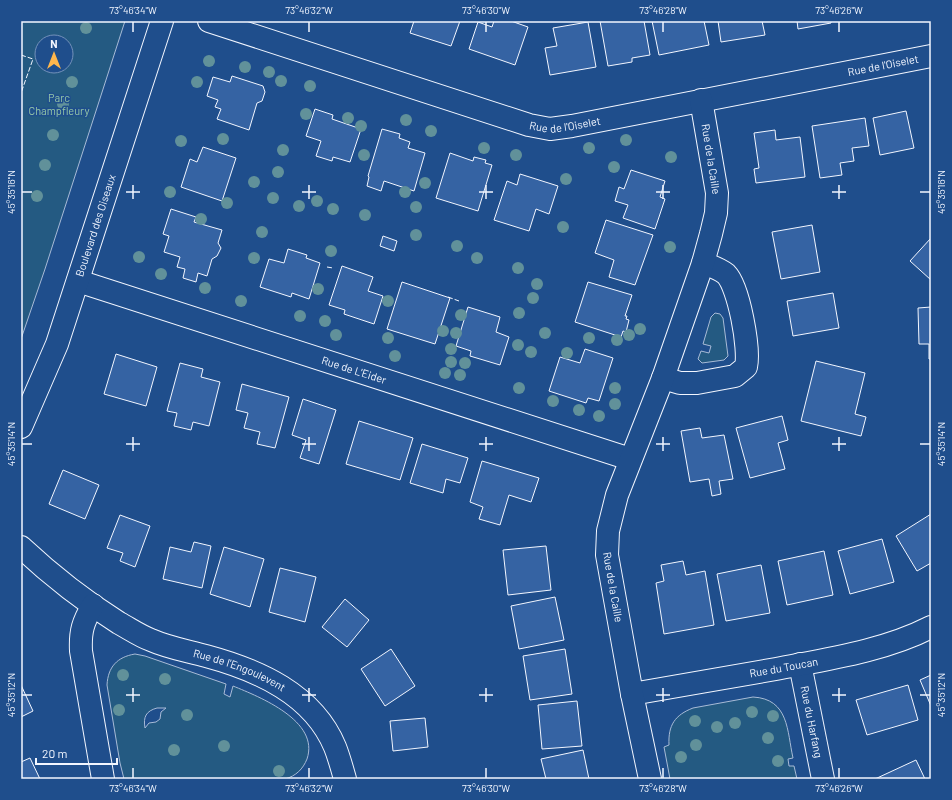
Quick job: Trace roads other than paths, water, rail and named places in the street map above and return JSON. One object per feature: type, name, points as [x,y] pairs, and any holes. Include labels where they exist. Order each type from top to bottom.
[{"type":"street","name":"Boulevard des Oiseaux","points":[[21,427],[57,344],[162,21]]},
{"type":"street","name":"Rue de l'Oiselet","points":[[209,21],[540,128],[564,127],[931,56]]},
{"type":"street","name":"Rue de la Caille","points":[[650,779],[632,694],[606,546],[609,522],[630,460],[663,378],[703,263],[716,213],[717,193],[701,100]]},
{"type":"street","points":[[663,378],[680,383],[696,383],[735,376],[746,367],[746,339],[734,288],[727,275],[703,263]]},
{"type":"street","name":"Rue de L'Eider","points":[[78,281],[630,460]]},
{"type":"street","name":"Rue de l'Engoulevent","points":[[21,547],[54,576],[93,605],[114,620],[150,640],[166,646],[207,656],[252,672],[273,681],[287,690],[302,701],[325,729],[335,746],[345,779]]},
{"type":"street","points":[[93,605],[82,626],[80,636],[81,650],[103,779]]},
{"type":"street","name":"Rue du Toucan","points":[[632,694],[845,655],[892,643],[931,627]]},
{"type":"street","name":"Rue du Harfang","points":[[800,664],[823,779]]},
{"type":"park label","name":"Parc Champfleury","points":[[59,104]]}]
